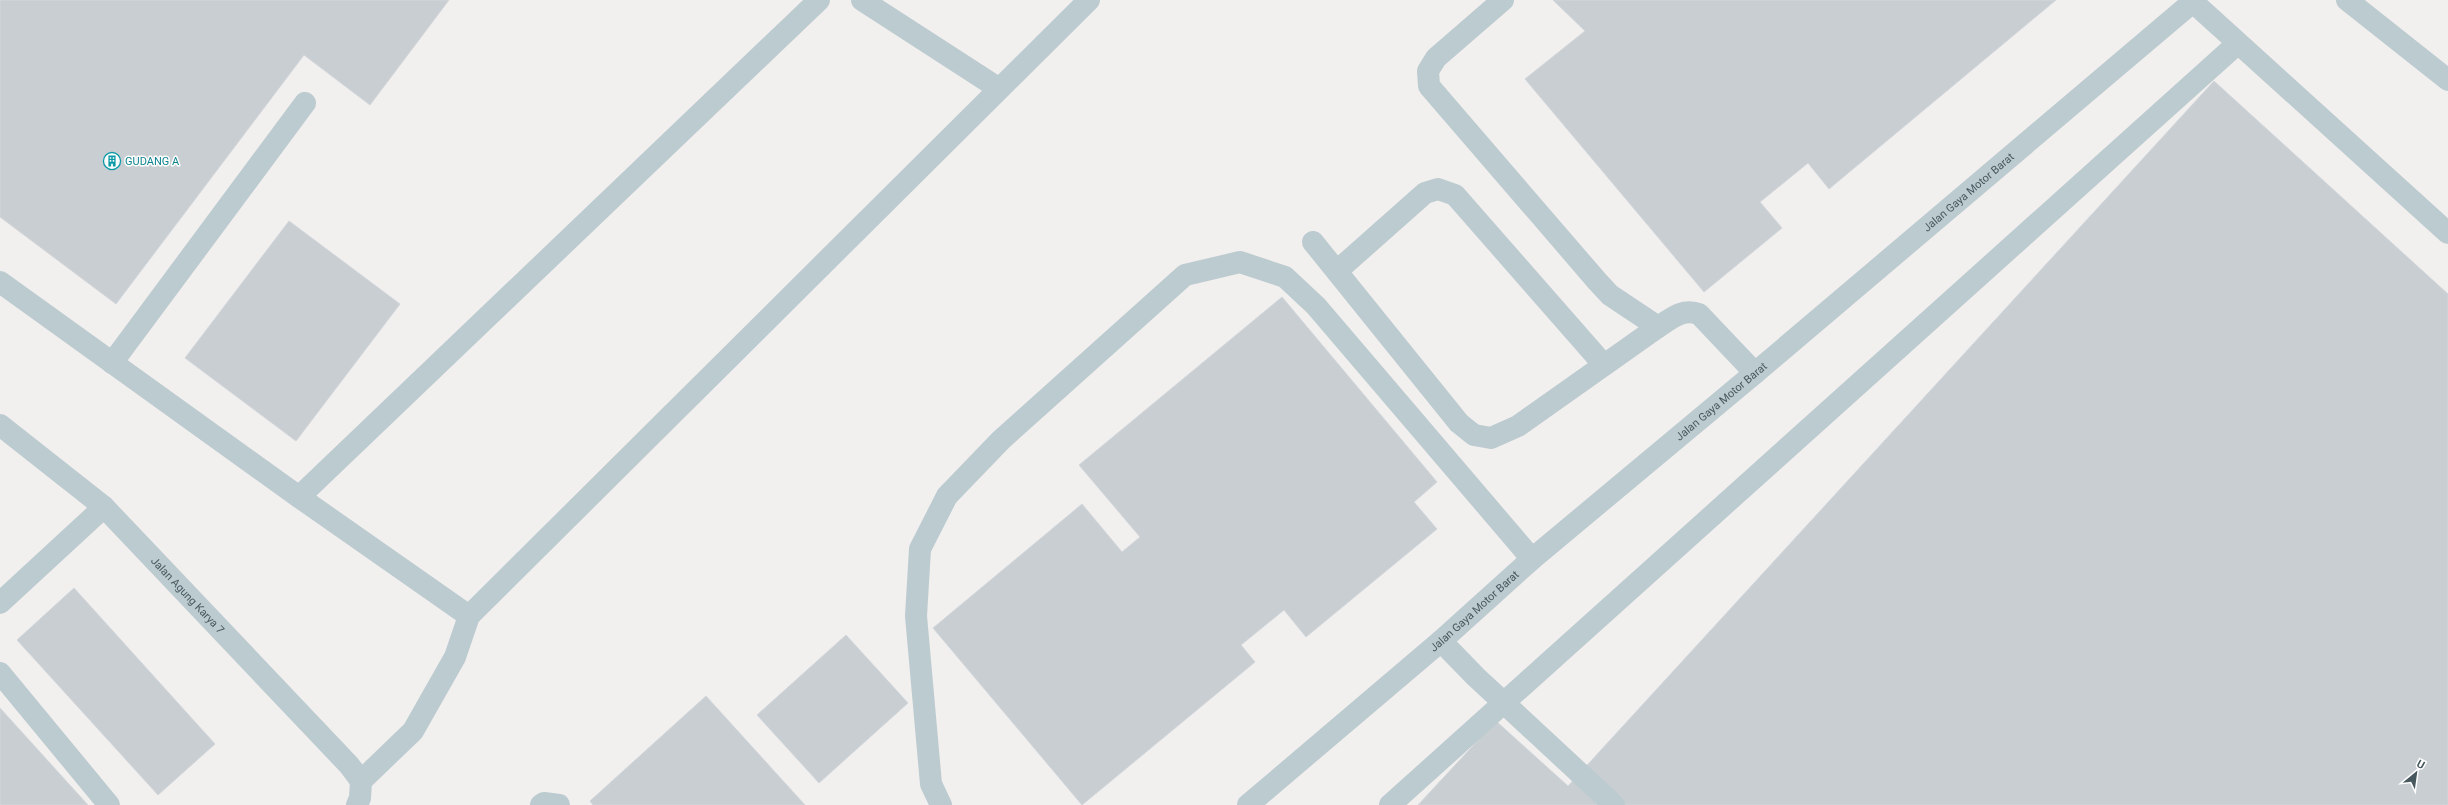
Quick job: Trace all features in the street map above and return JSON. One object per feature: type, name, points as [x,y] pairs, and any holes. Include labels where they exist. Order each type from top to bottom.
[{"type":"street","points":[[299,497],[819,0]]},
{"type":"street","points":[[862,0],[998,88]]},
{"type":"street","points":[[357,805],[360,798],[361,781],[413,731],[455,657],[469,616],[998,88],[1089,0]]},
{"type":"street","points":[[1503,0],[1436,58],[1428,71],[1428,86],[1610,295],[1658,327]]},
{"type":"street","points":[[2347,0],[2448,80]]},
{"type":"street","points":[[2194,1],[2237,44],[2448,232]]},
{"type":"street","name":"Jalan Gaya Motor Barat","points":[[1248,805],[1441,640],[1532,558],[1755,373],[2194,1]]},
{"type":"street","points":[[1390,805],[2237,44]]},
{"type":"street","points":[[112,363],[306,103]]},
{"type":"street","points":[[1338,271],[1424,193],[1438,189],[1454,195],[1604,365]]},
{"type":"street","points":[[1313,242],[1338,271],[1459,423],[1474,435],[1491,438],[1518,426],[1658,327],[1690,310],[1699,314],[1755,373]]},
{"type":"street","points":[[941,805],[931,784],[916,616],[920,550],[947,496],[1001,440],[1185,275],[1240,262],[1285,278],[1316,306],[1532,558]]},
{"type":"street","points":[[0,282],[299,497],[469,616]]},
{"type":"street","name":"Jalan Agung Karya 7","points":[[0,425],[104,508],[349,765],[361,781]]},
{"type":"street","points":[[0,604],[104,508]]},
{"type":"street","points":[[1441,640],[1476,677],[1504,701],[1614,805]]},
{"type":"street","points":[[0,674],[109,805]]},
{"type":"street","points":[[541,805],[544,803],[559,805]]},
{"type":"building","name":"GUDANG A","points":[[0,0],[449,0],[370,105],[304,55],[116,304],[0,217]]},
{"type":"building","points":[[1553,0],[2056,0],[1829,189],[1808,163],[1760,202],[1782,228],[1704,292],[1525,79],[1585,31]]},
{"type":"building","points":[[2214,81],[2448,294],[2448,805],[1418,805],[1496,721],[1568,786]]},
{"type":"building","points":[[289,221],[400,304],[296,441],[185,358]]},
{"type":"building","points":[[1282,297],[1437,482],[1414,502],[1437,529],[1306,637],[1284,610],[1241,645],[1255,662],[1082,805],[933,628],[1082,504],[1122,552],[1140,537],[1079,465]]},
{"type":"building","points":[[74,588],[215,744],[158,795],[17,640]]},
{"type":"building","points":[[846,635],[908,703],[819,783],[757,715]]},
{"type":"building","points":[[706,696],[805,805],[593,805],[590,801]]},
{"type":"building","points":[[0,708],[88,805],[0,805]]},
{"type":"place","name":"GUDANG A","points":[[112,161]]}]
